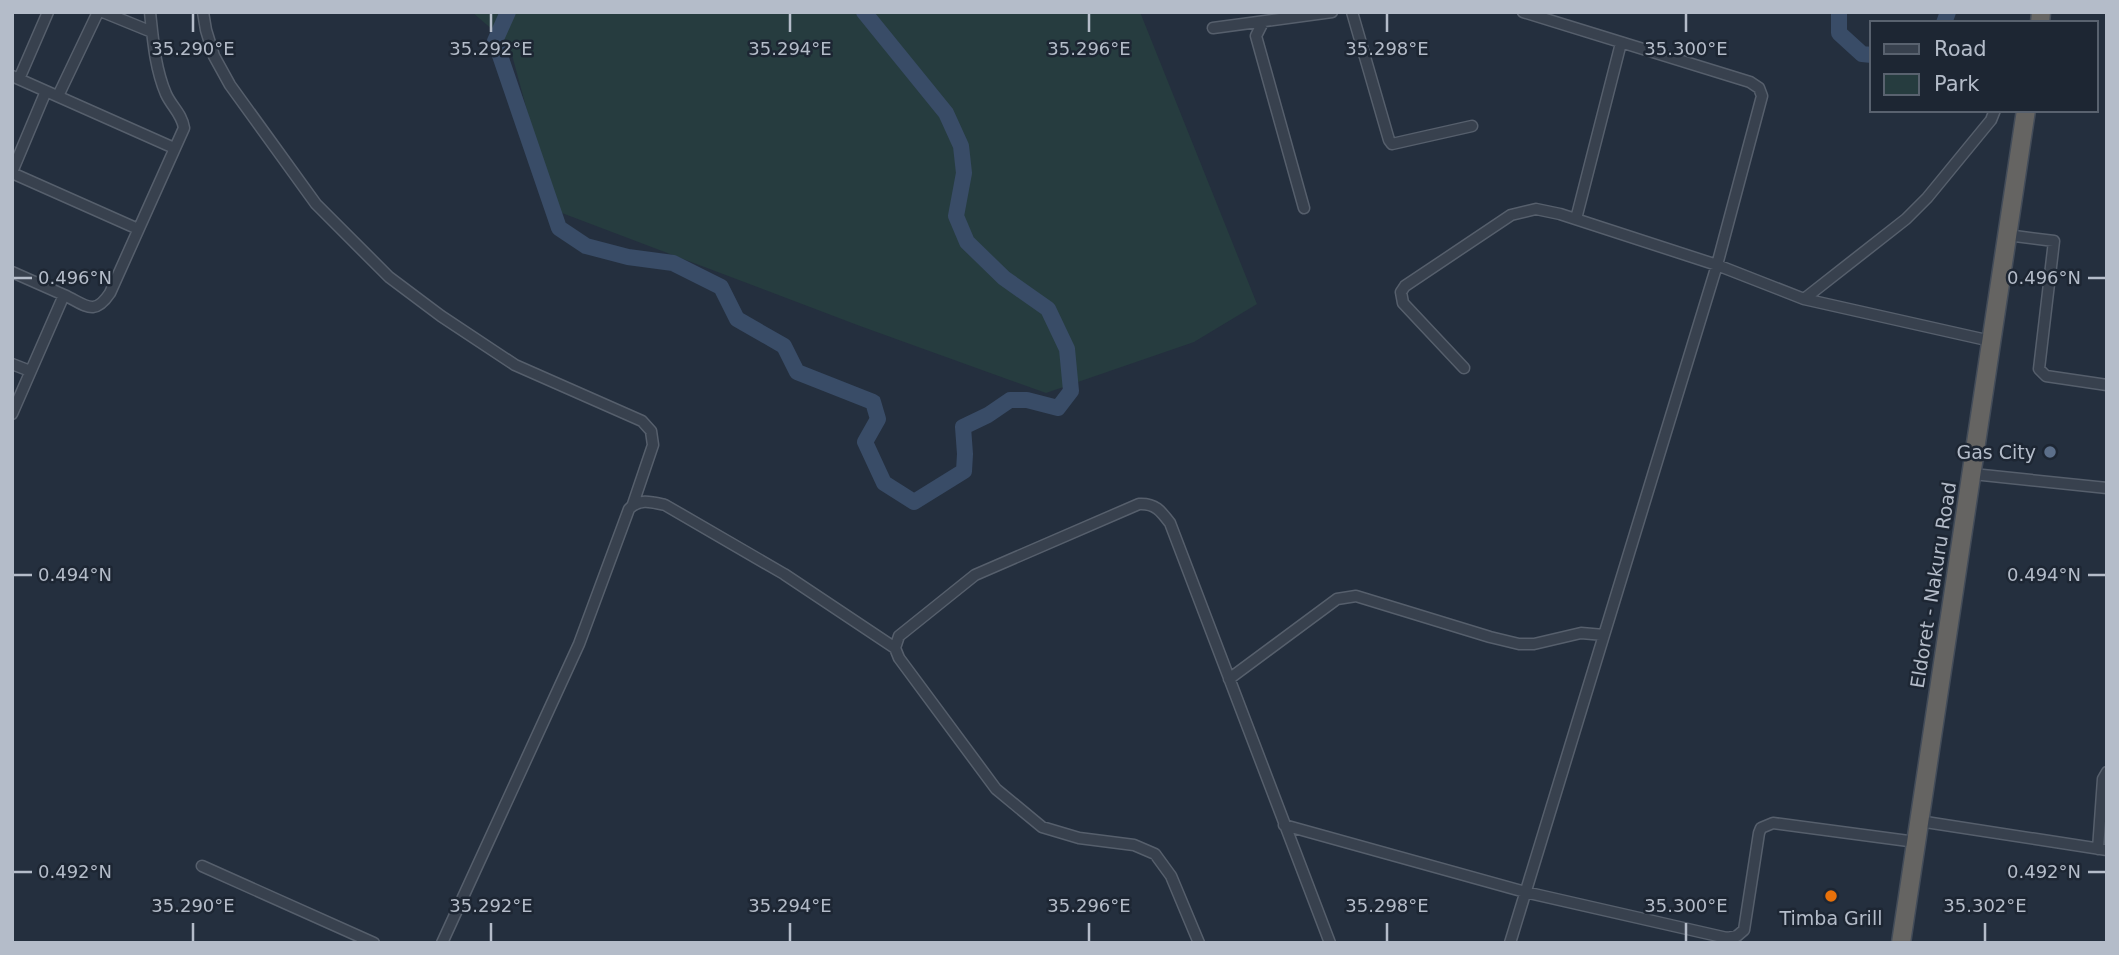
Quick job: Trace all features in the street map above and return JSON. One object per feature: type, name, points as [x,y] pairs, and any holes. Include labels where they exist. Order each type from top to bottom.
[{"type":"highway","name":"Eldoret - Nakuru Road","points":[[1900,943],[2026,112]]},
{"type":"street","points":[[48,12],[16,78],[174,148]]},
{"type":"street","points":[[58,96],[100,12],[152,32]]},
{"type":"street","points":[[12,272],[89,306],[102,305],[110,293],[184,128],[183,118],[167,98],[158,74],[150,12]]},
{"type":"street","points":[[203,12],[214,56],[230,85],[316,204],[388,276],[441,316],[515,365],[642,421],[651,431],[653,445],[634,504],[629,509],[579,644],[442,943]]},
{"type":"street","points":[[1213,28],[1332,12]]},
{"type":"street","points":[[1352,12],[1388,140],[1392,144],[1472,126]]},
{"type":"street","points":[[1510,943],[1717,265],[1761,102],[1761,91],[1754,84],[1523,12]]},
{"type":"street","points":[[1263,22],[1256,36],[1304,208]]},
{"type":"street","points":[[1576,219],[1621,43]]},
{"type":"street","points":[[46,91],[12,172],[138,229]]},
{"type":"street","points":[[1804,299],[1906,219],[1927,198],[1991,120],[1994,112]]},
{"type":"street","points":[[1464,368],[1403,303],[1401,292],[1405,286],[1511,215],[1536,209],[1576,219],[1717,265],[1804,299],[1992,341]]},
{"type":"street","points":[[2007,235],[2054,241],[2039,369],[2046,376],[2107,385]]},
{"type":"street","points":[[12,414],[64,295]]},
{"type":"street","points":[[12,364],[30,371]]},
{"type":"street","points":[[1973,474],[2107,488]]},
{"type":"street","points":[[634,504],[647,501],[665,505],[784,574],[895,648],[899,659],[996,789],[1042,827],[1079,838],[1134,845],[1155,854],[1171,876],[1199,943]]},
{"type":"street","points":[[895,648],[899,636],[975,575],[1125,509],[1147,504],[1161,510],[1170,523],[1330,943]]},
{"type":"street","points":[[1228,679],[1327,606],[1347,596],[1356,596],[1520,644],[1534,644],[1581,633],[1604,635]]},
{"type":"street","points":[[1919,821],[2102,850],[2103,779],[2107,772]]},
{"type":"street","points":[[1283,825],[1525,892],[1727,938],[1737,936],[1744,930],[1759,833],[1760,828],[1765,825],[1773,823],[1916,842]]},
{"type":"street","points":[[202,866],[374,943]]},
{"type":"green space","points":[[472,12],[1140,12],[1257,304],[1194,342],[1046,393],[860,326],[554,210],[509,44]]},
{"type":"waterway","points":[[508,12],[495,41],[559,228],[586,246],[628,257],[673,263],[721,287],[737,319],[784,346],[797,372],[873,402],[878,419],[865,442],[884,483],[914,502],[964,471],[963,427],[1010,400],[1027,400],[1058,408],[1071,391],[1067,349],[1048,309],[1004,278],[967,242],[956,216],[964,173],[961,146],[946,113],[864,12]]},
{"type":"waterway","points":[[1839,12],[1839,33],[1862,54],[1870,55]]},
{"type":"waterway","points":[[1945,21],[1948,12]]},
{"type":"place","name":"Gas City","points":[[2050,452]]},
{"type":"place","name":"Timba Grill","points":[[1831,896]]}]
